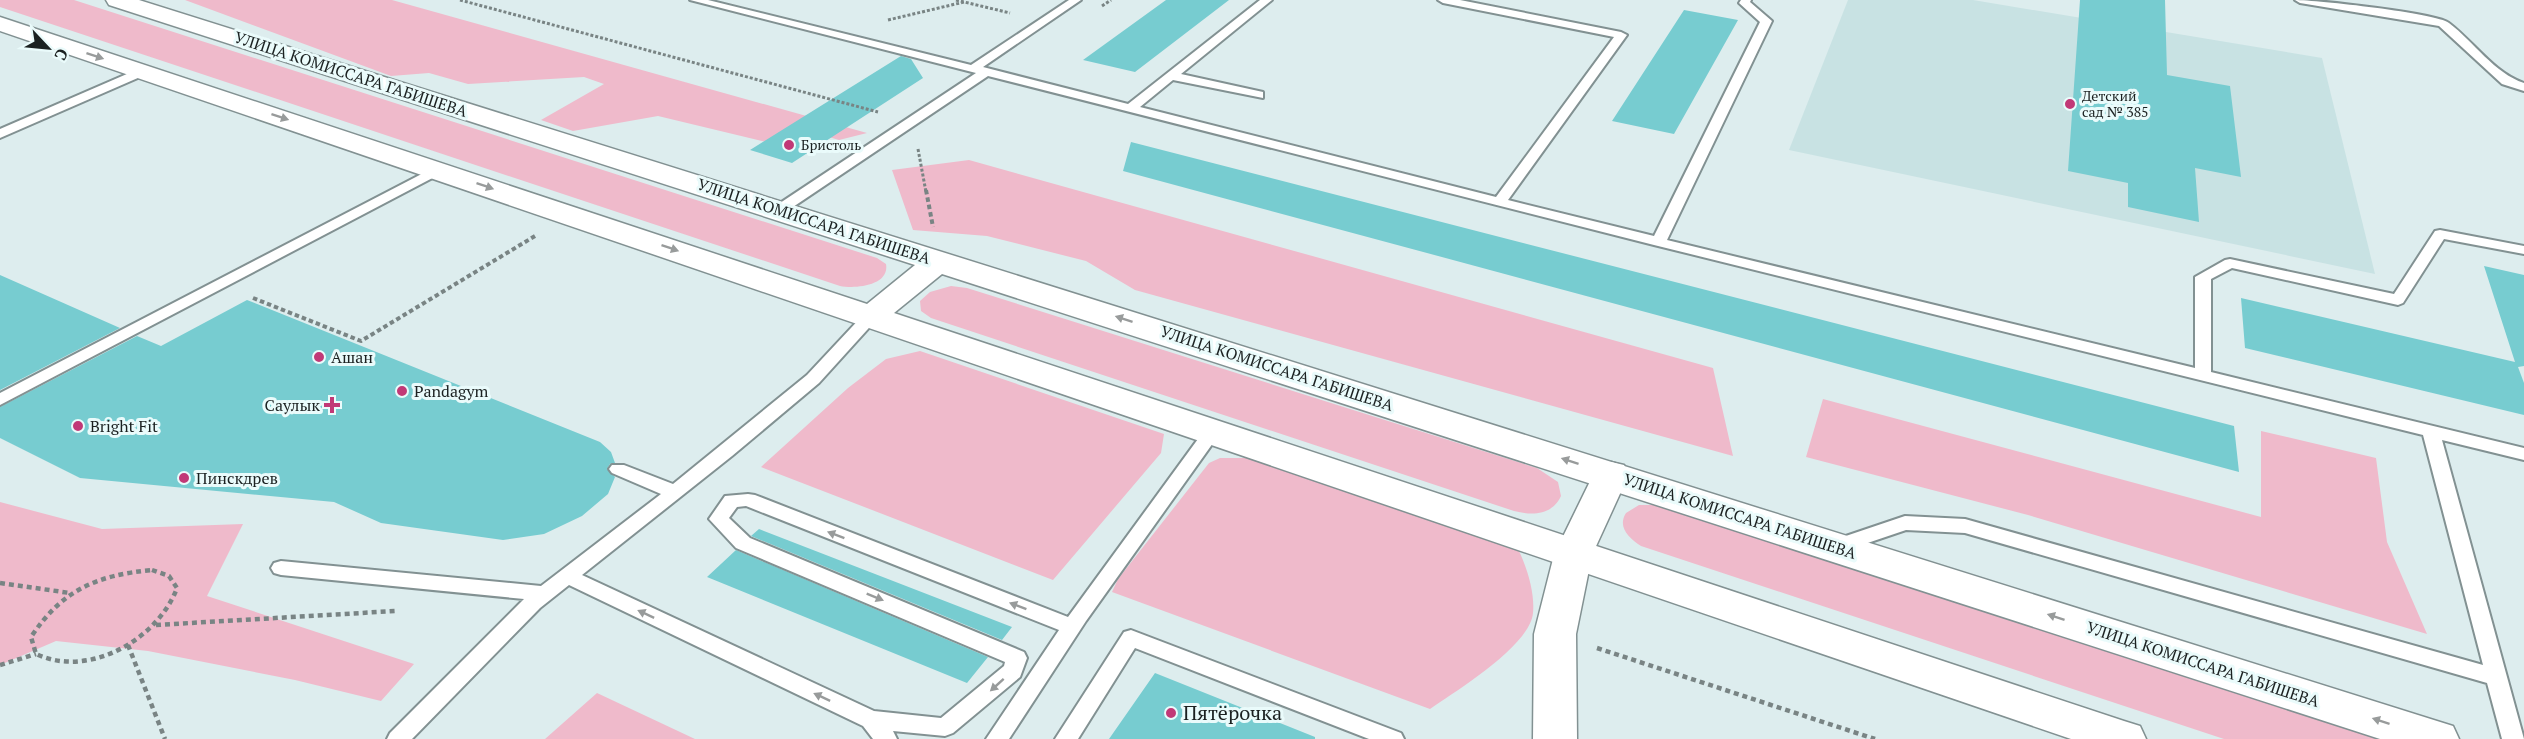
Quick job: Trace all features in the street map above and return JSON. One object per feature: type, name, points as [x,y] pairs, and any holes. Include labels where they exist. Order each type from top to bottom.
[{"type":"street","name":"УЛИЦА КОМИССАРА ГАБИШЕВА","points":[[117,0],[1611,474],[2437,739]]},
{"type":"street","points":[[0,24],[2124,739]]},
{"type":"street","points":[[870,316],[939,261]]},
{"type":"street","points":[[1555,739],[1555,634],[1573,555],[1611,474]]},
{"type":"lane","points":[[695,0],[1132,107],[1659,242],[2524,454]]},
{"type":"lane","points":[[778,210],[912,121],[1044,21],[1076,0]]},
{"type":"lane","points":[[1132,107],[1267,0]]},
{"type":"lane","points":[[1443,0],[1621,35],[1500,201]]},
{"type":"lane","points":[[1659,242],[1766,21],[1744,3],[1746,0]]},
{"type":"lane","points":[[2300,0],[2443,24],[2506,81],[2524,87]]},
{"type":"lane","points":[[0,134],[143,71]]},
{"type":"lane","points":[[1171,76],[1259,95]]},
{"type":"lane","points":[[0,400],[437,170]]},
{"type":"lane","points":[[2203,375],[2203,277],[2230,263],[2398,300],[2440,234],[2524,250]]},
{"type":"lane","points":[[398,739],[544,594],[813,379],[870,316]]},
{"type":"lane","points":[[2431,431],[2513,739]]},
{"type":"lane","points":[[997,739],[1072,627],[1212,432]]},
{"type":"lane","points":[[618,469],[674,492]]},
{"type":"lane","points":[[567,576],[871,720],[945,727],[1013,671],[1017,658],[743,543],[718,519],[732,501],[748,500],[1072,627]]},
{"type":"lane","points":[[1838,547],[1905,523],[1965,526],[2496,678]]},
{"type":"lane","points":[[281,568],[544,594]]},
{"type":"lane","points":[[1066,739],[1131,639],[1393,739]]},
{"type":"lane","points":[[871,720],[886,739]]},
{"type":"path","points":[[460,0],[912,121],[939,261]]},
{"type":"path","points":[[956,0],[1044,21]]},
{"type":"path","points":[[832,34],[964,2]]},
{"type":"path","points":[[252,298],[361,341],[544,231]]},
{"type":"path","points":[[0,665],[36,654],[58,662],[91,659],[128,645],[156,625],[174,604],[177,588],[169,576],[152,570],[127,571],[98,579],[70,593],[44,615],[31,637],[36,654]]},
{"type":"path","points":[[0,584],[70,593]]},
{"type":"path","points":[[156,625],[403,610]]},
{"type":"path","points":[[1555,634],[1875,739]]},
{"type":"path","points":[[128,645],[165,739]]},
{"type":"shaded area","points":[[0,0],[74,0],[877,258],[886,264],[886,271],[883,277],[870,284],[854,287],[840,286],[0,7]]},
{"type":"shaded area","points":[[185,0],[392,0],[867,133],[839,140],[795,127],[766,142],[658,116],[573,131],[541,120],[604,84],[584,77],[468,84],[429,73],[391,76]]},
{"type":"shaded area","name":"Детский сад № 385","points":[[1848,0],[1973,0],[2322,58],[2375,274],[1789,150]]},
{"type":"shaded area","points":[[969,160],[1713,368],[1733,456],[1135,290],[1086,261],[987,236],[913,230],[892,170]]},
{"type":"shaded area","points":[[951,286],[967,288],[1537,468],[1558,482],[1561,496],[1553,507],[1541,512],[1514,511],[931,318],[921,311],[920,301],[930,292]]},
{"type":"shaded area","points":[[920,351],[1164,434],[1161,453],[1053,580],[761,467],[848,388],[886,359]]},
{"type":"shaded area","points":[[1823,399],[2261,517],[2261,431],[2376,458],[2387,542],[2427,634],[2028,515],[1806,457]]},
{"type":"shaded area","points":[[1220,458],[1250,458],[1519,551],[1532,589],[1533,613],[1529,626],[1506,653],[1490,667],[1430,709],[1112,592],[1118,579],[1209,463]]},
{"type":"shaded area","points":[[0,502],[102,529],[243,524],[207,596],[414,664],[381,701],[295,680],[148,651],[56,641],[0,665]]},
{"type":"shaded area","points":[[1639,505],[1658,505],[2394,739],[2224,739],[1641,546],[1629,536],[1623,523],[1626,513]]},
{"type":"shaded area","points":[[597,693],[695,739],[545,739]]},
{"type":"building","points":[[1166,0],[1229,0],[1135,72],[1083,60]]},
{"type":"building","points":[[2080,0],[2165,0],[2167,75],[2230,86],[2241,177],[2195,168],[2199,222],[2128,207],[2128,183],[2068,171]]},
{"type":"building","points":[[1684,10],[1738,20],[1674,134],[1612,121]]},
{"type":"building","points":[[901,56],[911,59],[923,78],[792,163],[750,150]]},
{"type":"building","points":[[1131,142],[2234,426],[2239,472],[1123,171]]},
{"type":"building","points":[[2484,266],[2524,275],[2524,366],[2518,367],[2524,383],[2524,415],[2245,348],[2241,298],[2515,362]]},
{"type":"building","points":[[0,275],[120,328],[0,390]]},
{"type":"building","points":[[247,300],[600,442],[611,452],[615,463],[610,464],[607,469],[615,477],[608,494],[582,516],[544,534],[503,540],[381,523],[334,502],[80,478],[0,438],[0,407],[137,336],[161,346]]},
{"type":"building","points":[[759,529],[1012,627],[1002,640],[751,536]]},
{"type":"building","points":[[736,550],[988,657],[967,683],[707,577]]},
{"type":"building","points":[[1155,673],[1315,737],[1315,739],[1109,739]]},
{"type":"place","name":"Детский сад № 385","points":[[2070,104]]},
{"type":"place","name":"Бристоль","points":[[789,145]]},
{"type":"place","name":"Ашан","points":[[319,357]]},
{"type":"place","name":"Pandagym","points":[[402,391]]},
{"type":"place","name":"Саулык","points":[[332,405]]},
{"type":"place","name":"Bright Fit","points":[[78,426]]},
{"type":"place","name":"Пинскдрев","points":[[184,478]]},
{"type":"place","name":"Пятёрочка","points":[[1171,713]]}]
